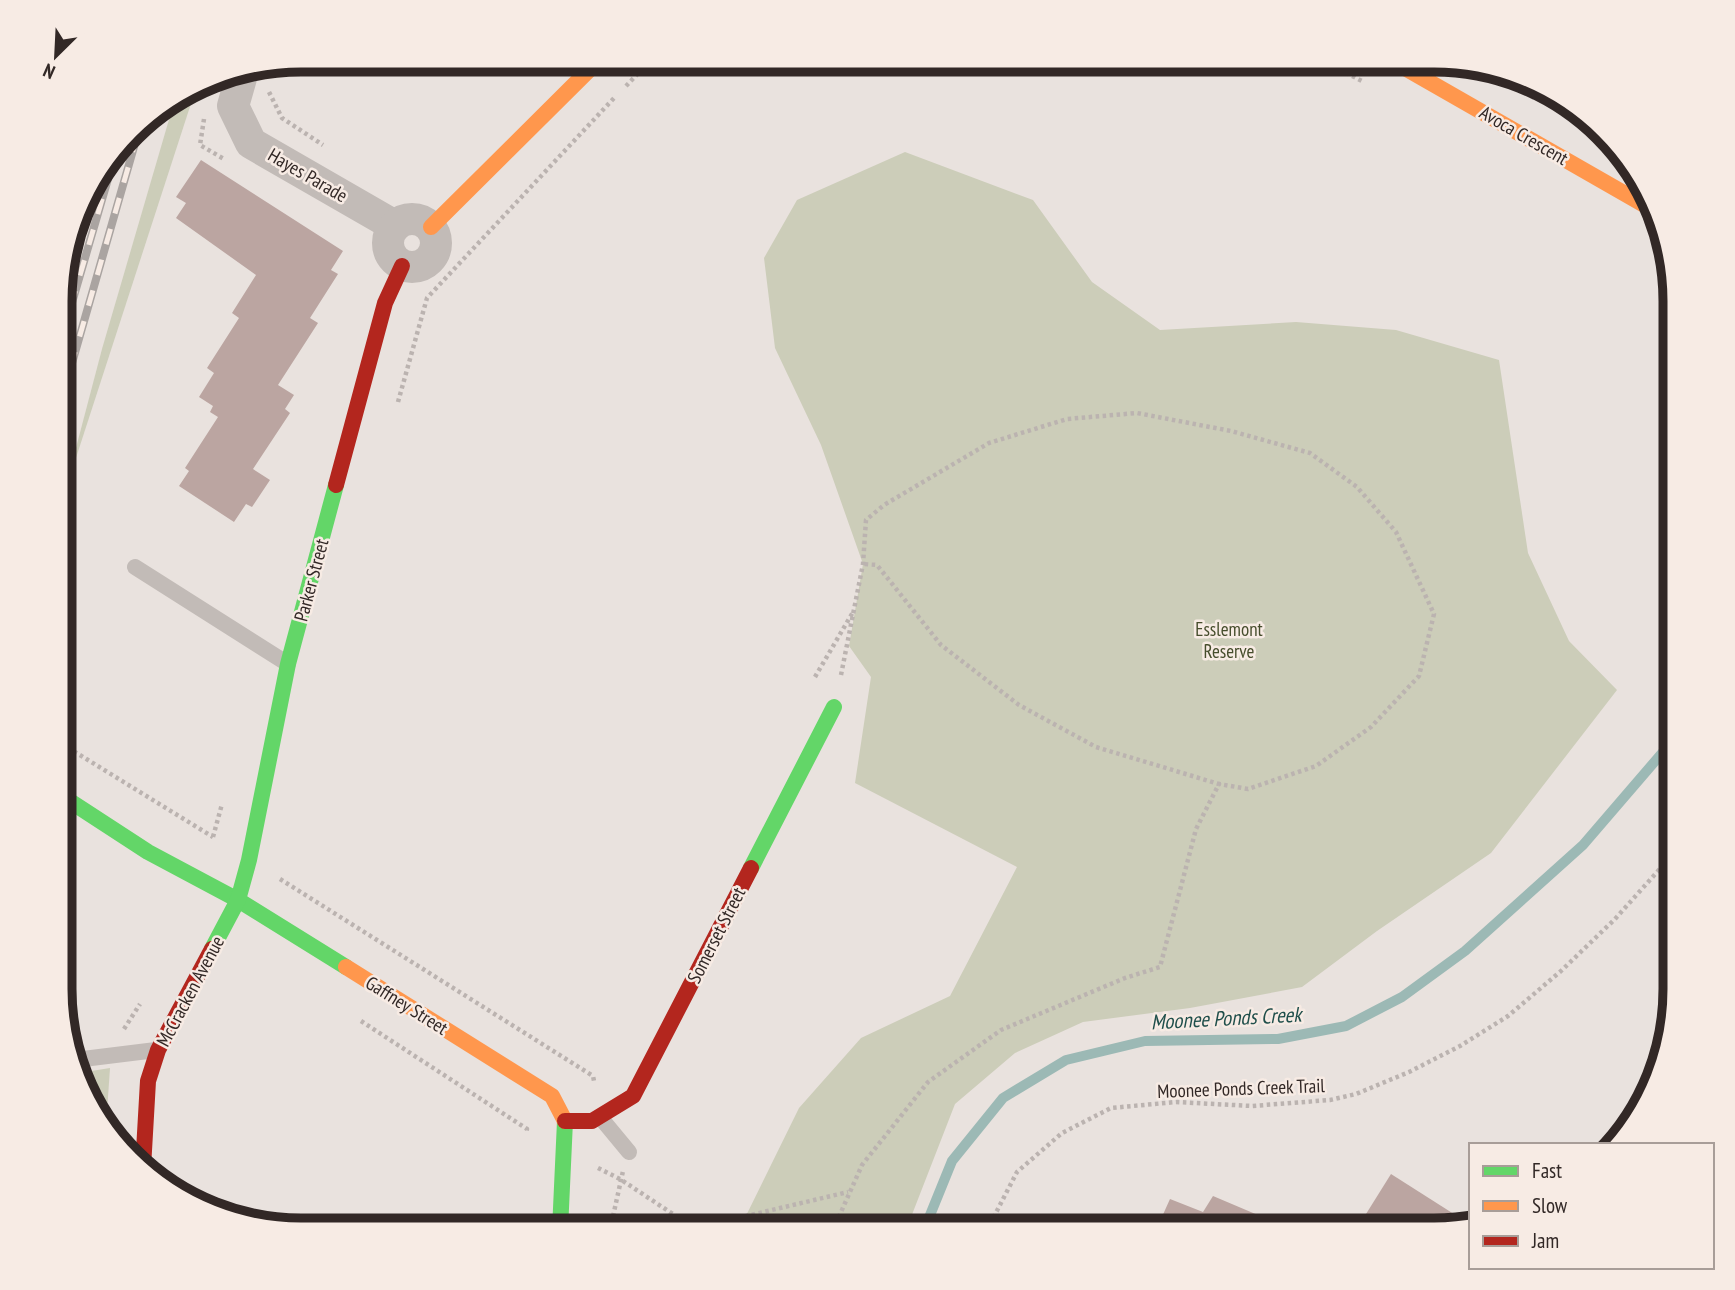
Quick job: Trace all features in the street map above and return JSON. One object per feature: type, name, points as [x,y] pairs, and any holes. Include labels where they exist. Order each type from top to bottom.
[{"type":"street","points":[[431,228],[587,72]]},
{"type":"street","name":"Avoca Crescent","points":[[1412,72],[1641,203]]},
{"type":"street","name":"Hayes Parade","points":[[240,80],[233,106],[251,143],[395,226]]},
{"type":"street","points":[[409,219],[417,219],[431,228],[437,243],[432,259],[418,267],[402,266],[395,261],[388,248],[388,240],[395,226],[409,219]]},
{"type":"street","name":"Parker Street","points":[[238,900],[249,860],[288,663],[385,303],[402,266]]},
{"type":"street","name":"Somerset Street","points":[[565,1121],[592,1121],[633,1096],[834,707]]},
{"type":"street","name":"Gaffney Street","points":[[72,803],[201,884],[238,900],[552,1096],[565,1121]]},
{"type":"street","name":"Gaffney Street","points":[[191,856],[238,900]]},
{"type":"street","name":"McCracken Avenue","points":[[144,1155],[148,1082],[158,1050],[238,900]]},
{"type":"street","points":[[561,1218],[565,1121]]},
{"type":"lane","points":[[135,568],[288,663]]},
{"type":"lane","points":[[83,1059],[158,1050]]},
{"type":"lane","points":[[600,1117],[629,1152]]},
{"type":"path","points":[[397,405],[427,298],[640,72]]},
{"type":"path","points":[[272,83],[269,92],[282,118],[325,146]]},
{"type":"path","points":[[205,112],[200,145],[235,166]]},
{"type":"path","points":[[834,707],[863,564],[866,520],[884,505],[989,443],[1067,419],[1137,413],[1231,431],[1310,453],[1357,487],[1395,532],[1434,614],[1419,676],[1371,727],[1316,766],[1248,789],[1219,784],[1096,747],[1019,705],[941,645],[877,565],[863,564]]},
{"type":"path","points":[[72,750],[593,1076],[600,1117]]},
{"type":"path","points":[[838,1218],[862,1165],[928,1082],[1001,1030],[1125,978],[1160,967],[1196,829],[1219,784]]},
{"type":"path","points":[[213,837],[224,796]]},
{"type":"path","name":"Moonee Ponds Creek Trail","points":[[993,1218],[1017,1172],[1062,1133],[1111,1108],[1176,1102],[1252,1106],[1330,1100],[1356,1094],[1409,1072],[1460,1046],[1508,1016],[1561,971],[1615,919],[1663,865]]},
{"type":"path","points":[[353,1016],[527,1129],[526,1142]]},
{"type":"path","points":[[564,1161],[592,1165],[620,1179],[678,1218]]},
{"type":"path","points":[[612,1218],[620,1179]]},
{"type":"path","points":[[739,1218],[849,1192]]},
{"type":"green space","points":[[193,99],[72,470],[102,349],[171,112]]},
{"type":"green space","name":"Esslemont Reserve","points":[[905,152],[1033,200],[1092,282],[1160,330],[1296,322],[1396,330],[1499,360],[1528,553],[1569,641],[1617,690],[1491,853],[1377,931],[1302,987],[1190,1008],[1083,1022],[1015,1053],[955,1104],[911,1218],[745,1218],[799,1108],[861,1038],[950,996],[1017,867],[855,783],[871,677],[849,646],[863,564],[821,445],[775,348],[764,258],[797,200]]},
{"type":"green space","points":[[110,1068],[107,1111],[102,1104],[87,1072]]},
{"type":"building","points":[[201,160],[343,251],[331,270],[338,274],[310,318],[318,323],[278,385],[294,395],[285,409],[290,413],[253,469],[270,480],[252,507],[246,504],[234,522],[179,486],[189,471],[185,468],[218,417],[210,412],[213,406],[199,397],[214,373],[207,368],[239,318],[232,313],[256,275],[176,218],[186,203],[176,197]]},
{"type":"building","points":[[1391,1174],[1458,1216],[1434,1218],[1364,1218]]},
{"type":"building","points":[[1213,1196],[1265,1218],[1161,1218],[1170,1199],[1203,1212]]},
{"type":"waterway","name":"Moonee Ponds Creek","points":[[929,1218],[952,1161],[1003,1098],[1066,1060],[1145,1041],[1278,1039],[1346,1026],[1402,997],[1465,951],[1583,845],[1663,752]]},
{"type":"railway","points":[[72,363],[135,143]]},
{"type":"railway","points":[[72,303],[109,176]]},
{"type":"traffic: fast","points":[[212,949],[238,900],[249,860],[288,664],[336,485]]},
{"type":"traffic: fast","points":[[751,868],[834,707]]},
{"type":"traffic: fast","points":[[72,803],[148,852],[238,900],[346,967]]},
{"type":"traffic: fast","points":[[561,1218],[565,1121]]},
{"type":"traffic: slow","points":[[431,227],[587,72]]},
{"type":"traffic: slow","points":[[1412,72],[1641,203]]},
{"type":"traffic: slow","points":[[346,967],[552,1096],[565,1121]]},
{"type":"traffic: jam","points":[[336,485],[385,303],[402,266]]},
{"type":"traffic: jam","points":[[565,1121],[592,1121],[633,1096],[751,868]]},
{"type":"traffic: jam","points":[[144,1155],[148,1081],[158,1050],[212,949]]}]
